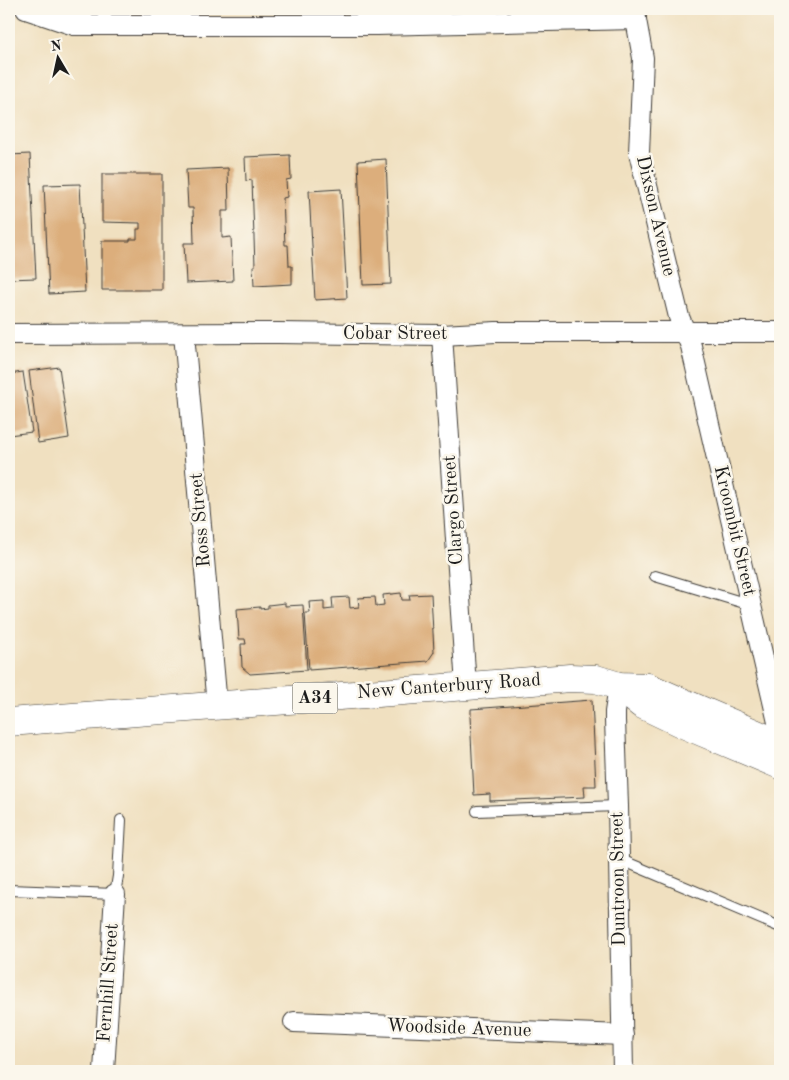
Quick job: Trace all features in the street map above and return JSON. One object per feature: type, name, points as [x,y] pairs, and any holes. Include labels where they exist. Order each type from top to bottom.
[{"type":"highway","name":"New Canterbury Road","points":[[9,722],[570,678],[596,679],[620,686],[648,687],[780,744]]},
{"type":"highway","name":"New Canterbury Road","points":[[620,686],[641,704],[780,765]]},
{"type":"street","points":[[31,10],[74,25],[375,17],[635,14]]},
{"type":"street","name":"Dixson Avenue","points":[[635,14],[643,58],[639,153],[679,317],[685,332]]},
{"type":"street","name":"Cobar Street","points":[[9,334],[278,333],[442,335],[496,332],[780,332]]},
{"type":"street","name":"Kroombit Street","points":[[685,332],[691,346],[780,731]]},
{"type":"street","name":"Ross Street","points":[[184,334],[217,706]]},
{"type":"street","name":"Clargo Street","points":[[442,335],[466,686]]},
{"type":"street","name":"Duntroon Street","points":[[620,686],[615,720],[624,1071]]},
{"type":"street","name":"Fernhill Street","points":[[104,1071],[115,894]]},
{"type":"street","name":"Woodside Avenue","points":[[294,1022],[623,1035]]},
{"type":"lane","points":[[655,576],[751,605]]},
{"type":"lane","points":[[477,811],[618,806]]},
{"type":"lane","points":[[9,890],[115,894],[118,876],[121,820]]},
{"type":"lane","points":[[619,859],[780,927]]},
{"type":"building","points":[[30,154],[36,278],[9,279],[9,155]]},
{"type":"building","points":[[290,155],[291,179],[286,180],[287,197],[283,198],[285,245],[288,245],[289,266],[292,266],[292,284],[254,286],[252,180],[246,181],[245,157]]},
{"type":"building","points":[[386,159],[391,284],[363,285],[358,161]]},
{"type":"building","points":[[228,168],[229,211],[222,211],[222,238],[231,237],[233,281],[186,283],[184,243],[194,243],[193,208],[188,208],[186,170]]},
{"type":"building","points":[[102,174],[162,174],[162,290],[102,290],[102,241],[130,241],[130,239],[137,239],[137,229],[140,229],[140,223],[102,222]]},
{"type":"building","points":[[80,184],[85,292],[49,294],[44,185]]},
{"type":"building","points":[[341,189],[347,298],[315,300],[309,191]]},
{"type":"building","points":[[59,367],[69,438],[38,443],[29,371]]},
{"type":"building","points":[[23,372],[32,432],[9,435],[9,374]]},
{"type":"building","points":[[401,593],[402,600],[410,600],[409,595],[431,594],[434,652],[428,661],[309,670],[305,613],[310,613],[309,602],[324,601],[324,610],[333,609],[332,598],[349,597],[350,608],[359,607],[358,598],[375,597],[376,606],[384,605],[383,595]]},
{"type":"building","points":[[285,603],[285,606],[303,605],[307,670],[250,674],[242,667],[241,644],[246,644],[245,639],[239,639],[237,609],[268,608],[268,605]]},
{"type":"building","points":[[592,700],[596,786],[584,786],[585,797],[490,801],[490,794],[474,795],[471,709]]}]
